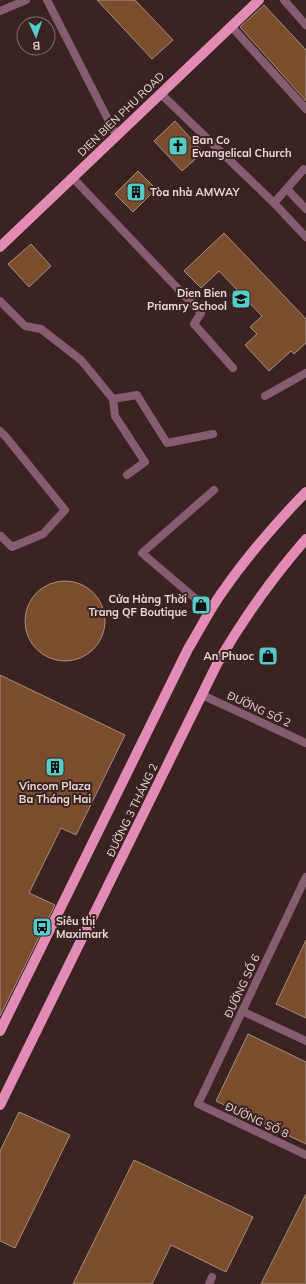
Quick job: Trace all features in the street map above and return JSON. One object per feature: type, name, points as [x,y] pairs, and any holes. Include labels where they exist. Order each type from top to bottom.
[{"type":"main road","name":"DIEN BIEN PHU ROAD","points":[[0,247],[259,0]]},
{"type":"main road","name":"ĐƯỜNG 3 THÁNG 2","points":[[0,1031],[188,649],[210,611],[239,569],[264,537],[306,492]]},
{"type":"main road","name":"ĐƯỜNG 3 THÁNG 2","points":[[0,1105],[223,653],[250,609],[269,583],[306,539]]},
{"type":"street","points":[[0,11],[26,0]]},
{"type":"street","points":[[47,0],[116,135]]},
{"type":"street","points":[[284,0],[306,25]]},
{"type":"street","points":[[231,26],[306,109]]},
{"type":"street","points":[[160,93],[274,203],[306,237]]},
{"type":"street","points":[[274,203],[304,169],[306,170]]},
{"type":"street","points":[[72,177],[201,314],[194,324],[234,368]]},
{"type":"street","points":[[286,189],[306,209]]},
{"type":"street","points":[[0,301],[25,326],[41,329],[81,360],[113,399],[115,416],[145,462],[127,475]]},
{"type":"street","points":[[265,396],[306,373]]},
{"type":"street","points":[[113,399],[137,395],[167,443],[213,434]]},
{"type":"street","points":[[0,432],[6,437],[65,510],[43,534],[12,547],[1,536],[0,537]]},
{"type":"street","points":[[210,611],[142,553],[214,490]]},
{"type":"street","name":"ĐƯỜNG SỐ 2","points":[[202,695],[306,744]]},
{"type":"street","name":"ĐƯỜNG SỐ 6","points":[[198,1104],[306,877]]},
{"type":"street","points":[[242,1011],[306,1041]]},
{"type":"street","name":"ĐƯỜNG SỐ 8","points":[[198,1104],[306,1155]]},
{"type":"building","points":[[97,0],[135,0],[173,40],[152,59]]},
{"type":"building","points":[[264,5],[306,50],[306,101],[240,27]]},
{"type":"building","name":"Ban Co Evangelical Church","points":[[175,121],[203,152],[182,171],[154,141]]},
{"type":"building","name":"Tòa nhà AMWAY","points":[[138,171],[156,189],[133,212],[115,194]]},
{"type":"building","name":"Dien Bien Priamry School","points":[[224,233],[306,319],[306,343],[294,354],[291,351],[269,371],[245,345],[257,334],[250,327],[262,316],[219,271],[201,288],[184,271]]},
{"type":"building","points":[[31,244],[51,266],[29,287],[8,264]]},
{"type":"building","points":[[65,581],[80,584],[93,593],[102,606],[105,621],[102,636],[93,649],[80,658],[65,661],[50,658],[37,649],[28,636],[25,621],[28,606],[37,593],[50,584]]},
{"type":"building","name":"Vincom Plaza Ba Tháng Hai","points":[[0,675],[125,735],[76,835],[61,828],[29,893],[55,905],[0,1016]]},
{"type":"building","points":[[306,940],[306,1018],[276,1004]]},
{"type":"building","points":[[248,1034],[306,1062],[306,1144],[216,1101]]},
{"type":"building","points":[[19,1112],[70,1135],[15,1248],[0,1241],[0,1151]]},
{"type":"building","points":[[134,1160],[253,1217],[226,1272],[171,1245],[152,1284],[73,1284]]},
{"type":"building","points":[[306,1194],[306,1284],[261,1284]]},
{"type":"place","name":"Ban Co Evangelical Church","points":[[178,146]]},
{"type":"place","name":"Tòa nhà AMWAY","points":[[136,192]]},
{"type":"place","name":"Dien Bien Priamry School","points":[[241,299]]},
{"type":"place","name":"Cửa Hàng Thời Trang QF Boutique","points":[[201,605]]},
{"type":"place","name":"An Phuoc","points":[[268,656]]},
{"type":"place","name":"Vincom Plaza Ba Tháng Hai","points":[[55,767]]},
{"type":"place","name":"Siêu thị Maximark","points":[[42,927]]}]
